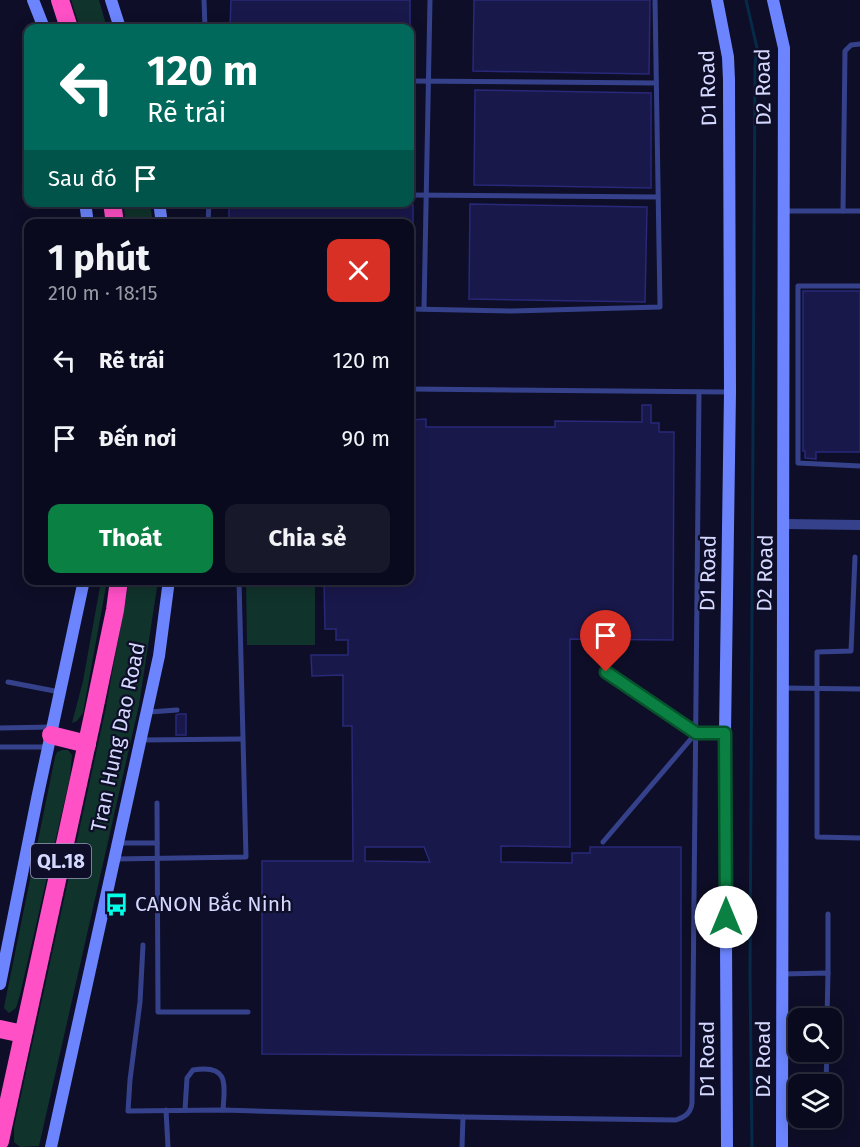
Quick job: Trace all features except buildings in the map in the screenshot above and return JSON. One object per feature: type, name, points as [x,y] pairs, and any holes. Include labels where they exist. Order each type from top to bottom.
[{"type":"highway","points":[[60,0],[68,24]]},
{"type":"highway","name":"Tran Hung Dao Road","points":[[0,1141],[87,744],[118,585]]},
{"type":"highway","points":[[51,736],[87,744]]},
{"type":"highway","points":[[0,1029],[23,1034]]},
{"type":"street","points":[[33,0],[42,24]]},
{"type":"street","points":[[111,0],[119,24]]},
{"type":"street","name":"D1 Road","points":[[717,0],[728,57],[729,80],[730,392],[725,733],[727,1147]]},
{"type":"street","name":"D2 Road","points":[[773,0],[784,48],[785,524],[782,1147]]},
{"type":"street","points":[[785,524],[860,525]]},
{"type":"street","points":[[0,984],[83,585]]},
{"type":"street","name":"Tran Hung Dao Road","points":[[51,1147],[159,656],[168,585]]},
{"type":"lane","points":[[204,0],[205,24]]},
{"type":"lane","points":[[424,309],[430,0]]},
{"type":"lane","points":[[414,309],[512,311],[660,307],[655,0]]},
{"type":"lane","points":[[843,211],[845,51],[851,45],[860,44]]},
{"type":"lane","points":[[414,81],[656,83]]},
{"type":"lane","points":[[414,195],[658,197]]},
{"type":"lane","points":[[784,212],[860,211]]},
{"type":"lane","points":[[860,285],[798,286],[798,463],[860,466]]},
{"type":"lane","points":[[414,389],[730,392]]},
{"type":"lane","points":[[142,945],[140,1002],[128,1111],[224,1110],[676,1120],[688,1114],[692,1109],[699,392]]},
{"type":"lane","points":[[855,557],[851,651],[817,652],[817,837],[860,838]]},
{"type":"lane","points":[[115,859],[246,856],[238,585]]},
{"type":"lane","points":[[606,672],[696,733],[725,733]]},
{"type":"lane","points":[[8,682],[60,693]]},
{"type":"lane","points":[[783,688],[860,689]]},
{"type":"lane","points":[[147,712],[177,710]]},
{"type":"lane","points":[[0,728],[51,736]]},
{"type":"lane","points":[[603,842],[696,733]]},
{"type":"lane","points":[[0,747],[51,736]]},
{"type":"lane","points":[[141,740],[242,739]]},
{"type":"lane","points":[[157,803],[158,1012],[248,1012]]},
{"type":"lane","points":[[119,843],[157,843]]},
{"type":"lane","points":[[827,1008],[828,914]]},
{"type":"lane","points":[[782,974],[828,973]]},
{"type":"lane","points":[[185,1110],[187,1078],[193,1070],[207,1068],[219,1071],[222,1076],[225,1086],[224,1110]]},
{"type":"lane","points":[[166,1110],[168,1147]]},
{"type":"lane","points":[[462,1147],[463,1117]]},
{"type":"green space","points":[[71,0],[99,0],[106,24],[79,24]]},
{"type":"green space","points":[[124,207],[151,207],[152,219],[125,219]]},
{"type":"green space","points":[[100,585],[106,585],[83,713],[77,721],[72,723],[83,681]]},
{"type":"green space","points":[[128,585],[157,585],[139,705],[39,1146],[20,1147],[14,1142],[14,1127],[105,712]]},
{"type":"green space","points":[[246,585],[315,585],[315,645],[247,645]]},
{"type":"green space","points":[[68,750],[72,755],[70,777],[20,995],[16,1008],[9,1013],[4,1008],[5,1002],[55,757],[57,752]]},
{"type":"waterway","points":[[746,0],[757,48],[755,66],[750,977],[752,1147]]},
{"type":"place","name":"CANON Bắc Ninh","points":[[117,904]]},
{"type":"route","points":[[606,672],[696,733],[725,733],[726,917]]}]
